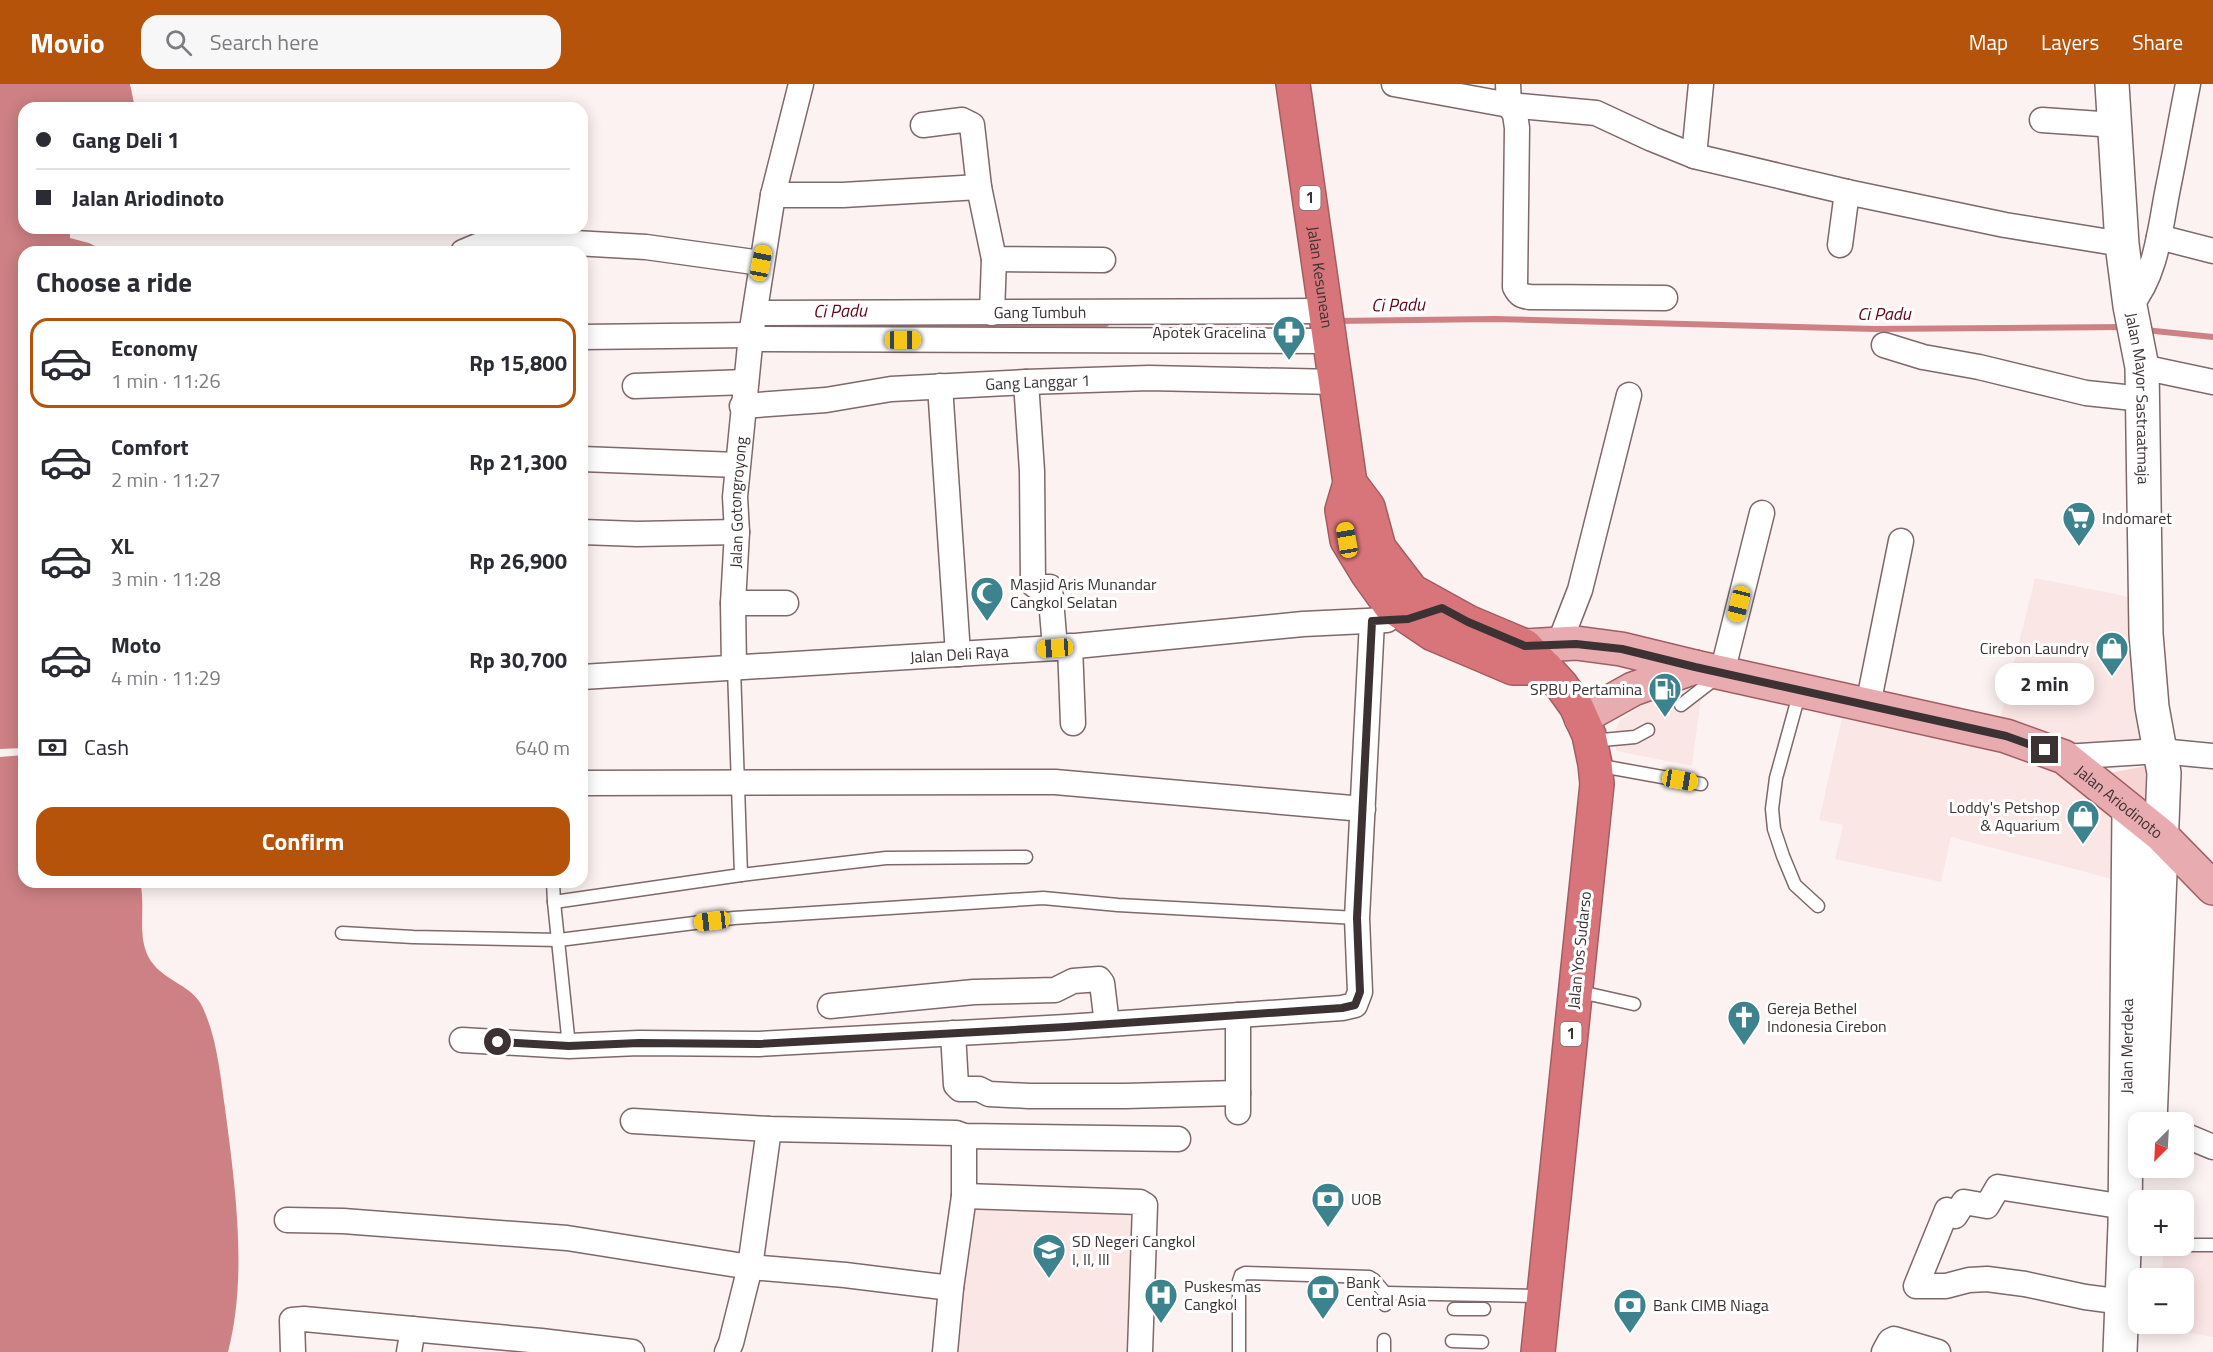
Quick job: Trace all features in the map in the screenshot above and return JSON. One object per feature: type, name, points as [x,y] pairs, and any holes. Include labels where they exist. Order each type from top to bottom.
[{"type":"highway","name":"Jalan Kesunean","points":[[1293,84],[1337,391]]},
{"type":"highway","name":"Jalan Yos Sudarso","points":[[1337,391],[1350,483],[1342,510],[1347,540],[1390,605],[1433,634],[1513,668],[1543,653]]},
{"type":"highway","name":"Jalan Yos Sudarso","points":[[1350,483],[1368,507],[1379,548],[1412,591],[1468,622],[1543,653],[1576,706],[1589,741],[1596,784],[1538,1352]]},
{"type":"main road","name":"Jalan Ariodinoto","points":[[1543,653],[1576,644],[1622,649],[2006,736],[2064,757],[2162,835],[2213,888]]},
{"type":"main road","points":[[1589,741],[1633,689],[1709,670]]},
{"type":"street","name":"Jalan Gotongroyong","points":[[734,668],[733,603],[737,532],[735,497],[742,406],[761,263],[773,195],[801,84]]},
{"type":"street","points":[[1394,84],[1508,95],[1596,113],[1694,156],[1847,192],[2005,225],[2122,244]]},
{"type":"street","points":[[1694,156],[1701,84]]},
{"type":"street","name":"Jalan Mayor Sastraatmaja","points":[[2112,84],[2122,244],[2130,306],[2141,358],[2146,634],[2152,707],[2160,751],[2164,794],[2162,835]]},
{"type":"street","points":[[2130,306],[2139,296],[2148,278],[2188,84]]},
{"type":"street","points":[[1508,95],[1517,128],[1515,287],[1518,292],[1522,296],[1530,297],[1665,298]]},
{"type":"street","points":[[923,125],[962,120],[972,125],[979,187],[994,259],[992,313]]},
{"type":"street","points":[[2042,120],[2115,125]]},
{"type":"street","points":[[773,195],[843,195],[979,187]]},
{"type":"street","points":[[1840,245],[1847,192]]},
{"type":"street","points":[[473,246],[493,234]]},
{"type":"street","points":[[506,234],[646,247],[761,263]]},
{"type":"street","points":[[2158,237],[2213,250]]},
{"type":"street","points":[[994,259],[1103,260]]},
{"type":"street","name":"Gang Tumbuh","points":[[753,326],[992,313],[1328,326]]},
{"type":"street","points":[[588,337],[753,326],[1328,326]]},
{"type":"street","points":[[1884,345],[1923,357],[1979,367],[2086,393],[2143,399]]},
{"type":"street","points":[[2141,358],[2213,382]]},
{"type":"street","name":"Gang Langgar 1","points":[[742,406],[826,400],[891,389],[1149,378],[1337,391]]},
{"type":"street","points":[[635,386],[746,382]]},
{"type":"street","points":[[1026,382],[1032,471],[1033,584],[1037,587],[1050,587],[1063,647],[1073,723]]},
{"type":"street","points":[[940,386],[958,654]]},
{"type":"street","points":[[1543,653],[1580,590],[1629,395]]},
{"type":"street","points":[[588,459],[737,465]]},
{"type":"street","points":[[1709,670],[1762,513]]},
{"type":"street","points":[[588,532],[637,534],[737,532]]},
{"type":"street","points":[[1868,705],[1901,541]]},
{"type":"street","points":[[733,603],[786,603]]},
{"type":"street","name":"Jalan Deli Raya","points":[[588,677],[1063,647],[1303,624],[1408,619],[1442,608]]},
{"type":"street","points":[[462,1040],[569,1046],[639,1043],[759,1044],[1238,1016],[1355,1005],[1360,992],[1357,918],[1372,621]]},
{"type":"street","points":[[2064,757],[2160,751],[2213,756]]},
{"type":"street","points":[[588,783],[1055,782],[1363,809]]},
{"type":"street","name":"Jalan Merdeka","points":[[2129,811],[2135,1190]]},
{"type":"street","name":"Jalan Merdeka","points":[[2150,1112],[2162,835]]},
{"type":"street","points":[[830,1006],[975,992],[1055,990],[1073,981],[1099,979],[1102,983],[1107,1024]]},
{"type":"street","points":[[953,1033],[956,1085],[962,1089],[979,1089],[990,1094],[1125,1096],[1238,1102],[1238,1016]]},
{"type":"street","points":[[633,1121],[769,1129],[956,1133],[964,1136],[1178,1139]]},
{"type":"street","points":[[727,1352],[750,1267],[769,1129]]},
{"type":"street","points":[[945,1352],[964,1196],[964,1136]]},
{"type":"street","points":[[2194,1139],[2213,1147]]},
{"type":"street","points":[[2128,1219],[1998,1187],[1987,1206],[1965,1202],[1955,1216],[1947,1210],[1916,1286],[1946,1286],[1969,1280],[1987,1279],[2025,1284],[2085,1297],[2128,1300]]},
{"type":"street","points":[[964,1196],[1140,1202],[1145,1205],[1140,1352]]},
{"type":"street","points":[[287,1220],[343,1221],[567,1238],[750,1267],[845,1275],[951,1288]]},
{"type":"street","points":[[293,1352],[292,1320],[304,1319],[411,1340],[632,1352]]},
{"type":"street","name":"Jalan Merdeka","points":[[2120,1352],[2128,1326]]},
{"type":"street","name":"Jalan Merdeka","points":[[2139,1334],[2141,1352]]},
{"type":"street","points":[[1884,1352],[1890,1341],[1894,1339],[1938,1352]]},
{"type":"lane","points":[[734,668],[741,875]]},
{"type":"lane","points":[[1681,705],[1709,670]]},
{"type":"lane","points":[[1800,691],[1776,778],[1772,809],[1774,828],[1795,885],[1818,906]]},
{"type":"lane","points":[[1589,741],[1635,737],[1648,730]]},
{"type":"lane","points":[[1589,741],[1701,784]]},
{"type":"lane","points":[[554,902],[741,875],[886,858],[1026,857]]},
{"type":"lane","points":[[553,888],[569,1046]]},
{"type":"lane","points":[[342,933],[559,940],[734,918],[1043,898],[1118,905],[1357,918]]},
{"type":"lane","points":[[1575,991],[1634,1004]]},
{"type":"lane","points":[[2194,1245],[2213,1245]]},
{"type":"lane","points":[[1239,1352],[1239,1281],[1241,1275],[1245,1273],[1369,1277],[1385,1299],[1469,1294],[1545,1296]]},
{"type":"lane","points":[[1468,1309],[1469,1294]]},
{"type":"lane","points":[[1454,1309],[1484,1310]]},
{"type":"lane","points":[[1452,1341],[1467,1347],[1482,1341]]},
{"type":"shaded area","points":[[0,84],[130,84],[134,102],[18,102],[18,234],[70,234],[70,238],[95,246],[18,246],[18,748],[0,749]]},
{"type":"shaded area","points":[[2035,578],[2135,598],[2149,746],[2073,751],[1999,723]]},
{"type":"shaded area","points":[[1667,688],[1688,691],[1701,697],[1692,766],[1616,751],[1616,729],[1620,720]]},
{"type":"shaded area","points":[[1844,709],[2057,764],[2115,813],[2116,880],[1951,837],[1941,882],[1835,859],[1843,825],[1819,820]]},
{"type":"shaded area","points":[[18,756],[18,888],[141,888],[144,946],[148,956],[159,971],[198,999],[207,1018],[215,1043],[221,1082],[238,1230],[237,1292],[228,1352],[0,1352],[0,757]]},
{"type":"shaded area","points":[[2146,766],[2145,804],[2104,774]]},
{"type":"shaded area","name":"SD Negeri Cangkol I, II, III","points":[[968,1199],[1140,1205],[1134,1352],[954,1352]]},
{"type":"shaded area","points":[[2213,1243],[2213,1337],[2194,1333],[2194,1268],[2162,1268],[2163,1256],[2194,1256],[2194,1244]]},
{"type":"waterway","name":"Ci Padu","points":[[1335,321],[1494,319],[1875,329],[2123,327]]},
{"type":"waterway","name":"Ci Padu","points":[[792,327],[1106,324]]},
{"type":"waterway","name":"Ci Padu","points":[[2145,330],[2213,337]]},
{"type":"place","name":"Apotek Gracelina","points":[[1289,361]]},
{"type":"place","name":"Indomaret","points":[[2079,547]]},
{"type":"place","name":"Masjid Aris Munandar Cangkol Selatan","points":[[987,622]]},
{"type":"place","name":"Cirebon Laundry","points":[[2112,677]]},
{"type":"place","name":"SPBU Pertamina","points":[[1665,718]]},
{"type":"place","name":"Loddy's Petshop & Aquarium","points":[[2083,845]]},
{"type":"place","name":"Gereja Bethel Indonesia Cirebon","points":[[1744,1046]]},
{"type":"place","name":"UOB","points":[[1328,1228]]},
{"type":"place","name":"SD Negeri Cangkol I, II, III","points":[[1049,1279]]},
{"type":"place","name":"Bank Central Asia","points":[[1323,1320]]},
{"type":"place","name":"Puskesmas Cangkol","points":[[1161,1324]]},
{"type":"place","name":"Bank CIMB Niaga","points":[[1630,1334]]},
{"type":"route","points":[[498,1042],[569,1046],[639,1043],[759,1044],[1066,1027],[1342,1008],[1355,1005],[1359,1000],[1360,992],[1357,918],[1372,621],[1408,619],[1442,608],[1468,622],[1525,646],[1576,644],[1622,649],[2006,736],[2045,750]]}]
